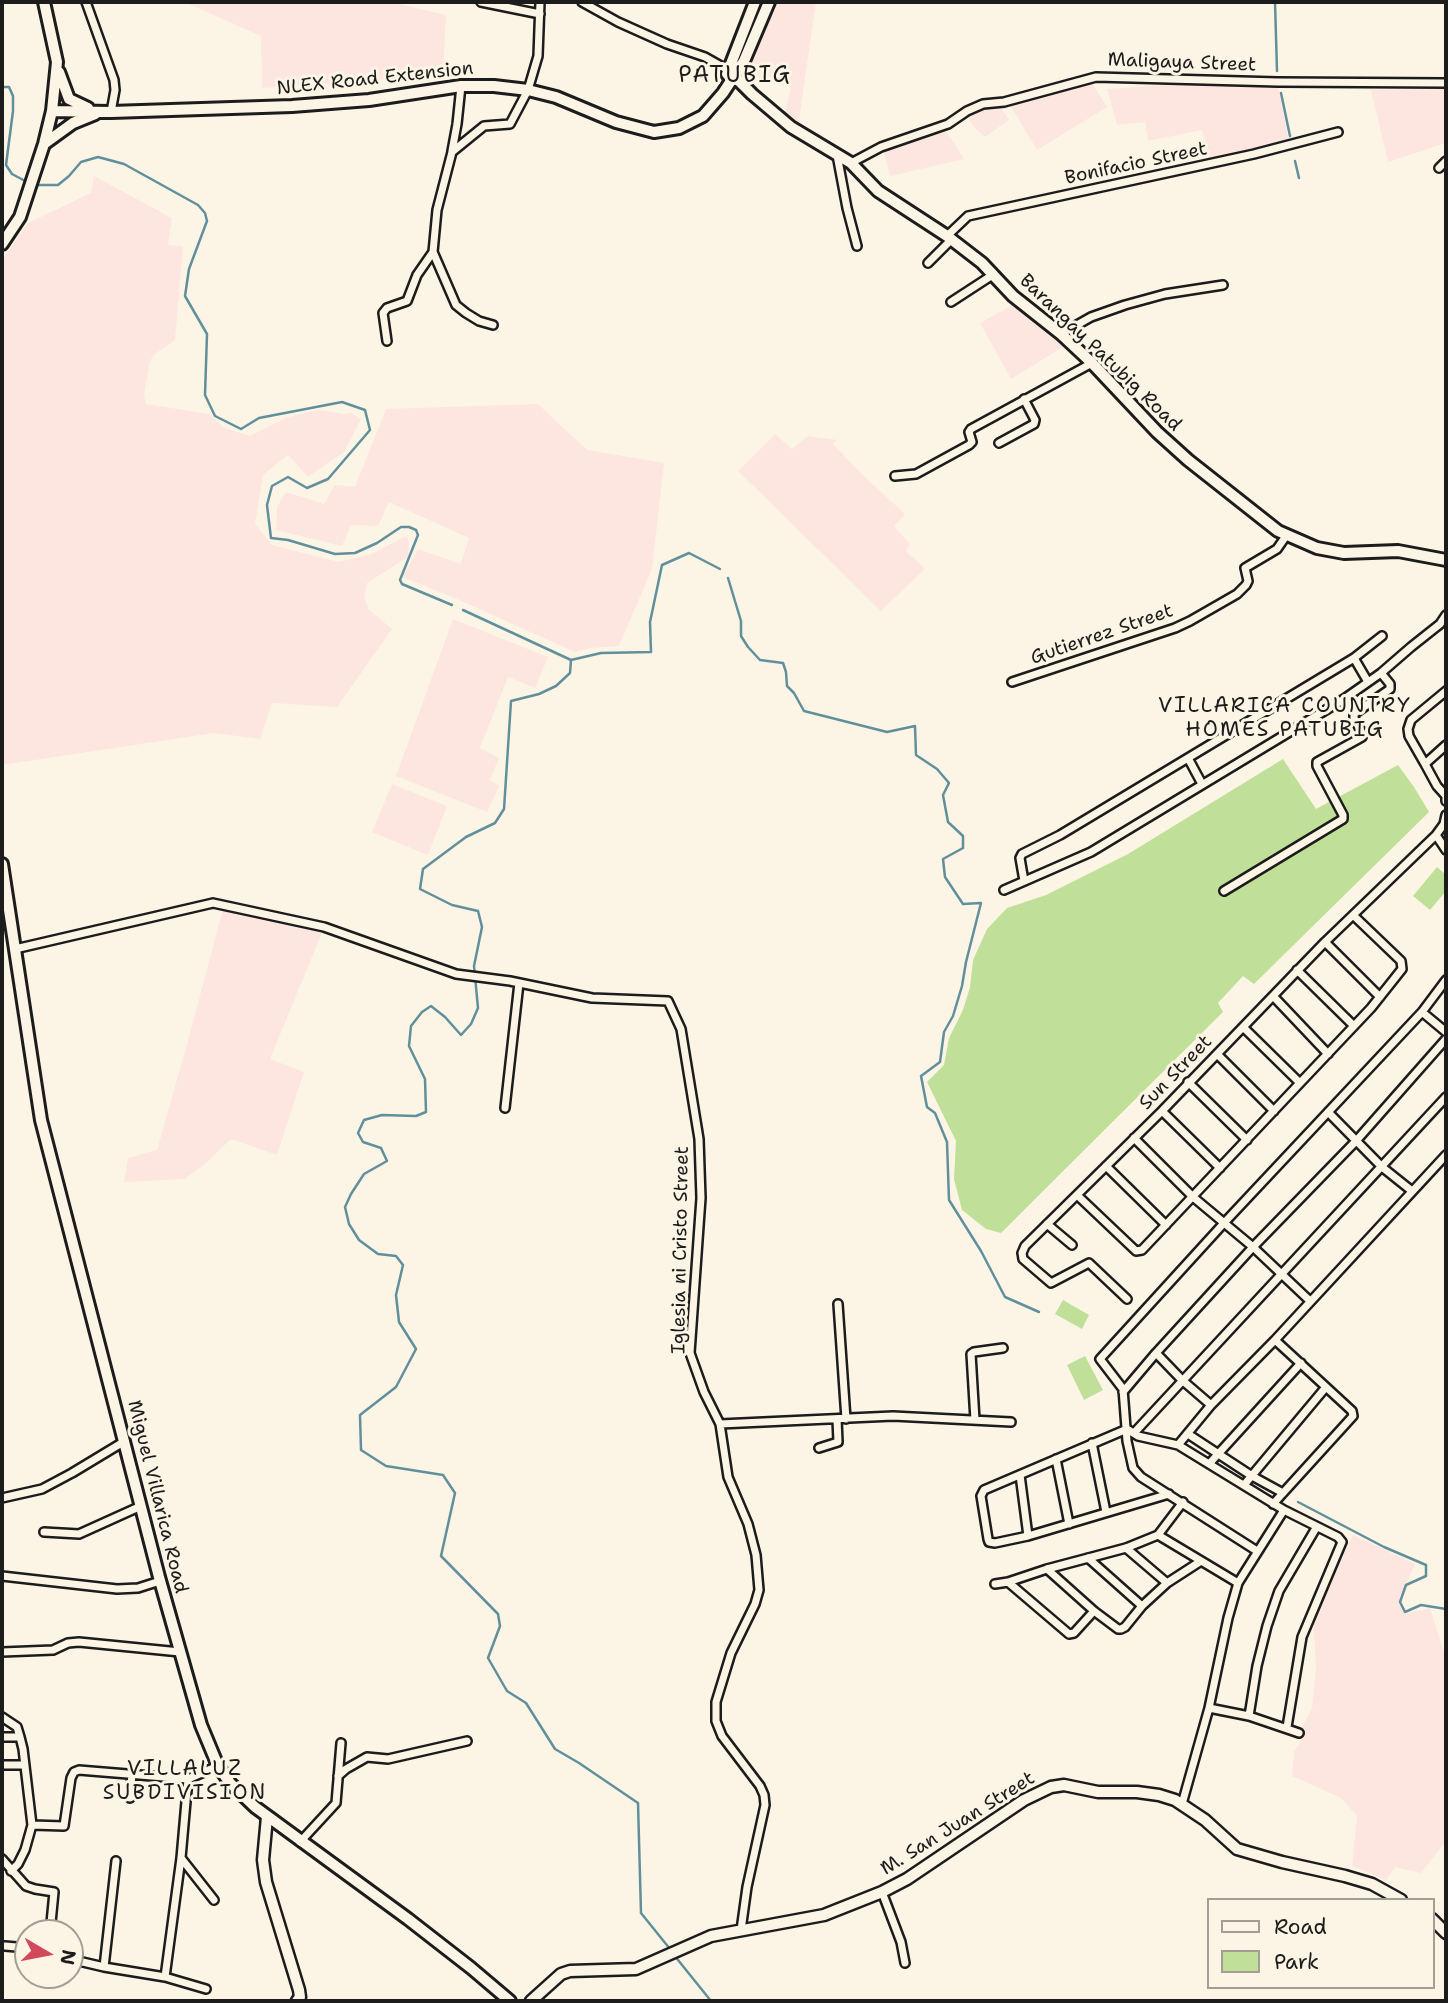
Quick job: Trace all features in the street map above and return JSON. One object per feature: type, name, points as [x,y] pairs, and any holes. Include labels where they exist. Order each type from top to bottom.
[{"type":"main road","points":[[44,2],[62,85],[69,100],[80,106],[106,112]]},
{"type":"main road","points":[[732,73],[755,2]]},
{"type":"main road","points":[[732,73],[744,61],[769,2]]},
{"type":"main road","points":[[3,240],[20,217],[44,144],[52,111],[57,62]]},
{"type":"main road","name":"NLEX Road Extension","points":[[52,111],[106,112],[292,106],[369,100],[461,86],[494,86],[556,97],[616,122],[654,132],[679,128],[703,116],[723,93],[732,73]]},
{"type":"main road","name":"Barangay Patubig Road","points":[[732,73],[791,127],[851,163],[878,191],[949,238],[994,274],[1013,296],[1092,363],[1157,432],[1188,460],[1286,536],[1317,548],[1344,553],[1398,551],[1446,560]]},
{"type":"main road","points":[[44,144],[73,123],[106,112]]},
{"type":"main road","name":"Miguel Villarica Road","points":[[2,864],[41,1120],[160,1581],[201,1725],[218,1766],[230,1783],[267,1817],[408,1919],[510,2001]]},
{"type":"street","points":[[86,2],[114,80],[114,90],[106,112]]},
{"type":"street","points":[[481,2],[540,14]]},
{"type":"street","points":[[452,152],[485,126],[510,124],[528,90],[538,56],[540,2]]},
{"type":"street","points":[[582,2],[667,44],[705,57],[732,73]]},
{"type":"street","name":"Maligaya Street","points":[[851,163],[881,147],[948,124],[983,104],[1004,102],[1096,77],[1446,83]]},
{"type":"street","points":[[461,86],[452,152],[437,210],[433,252],[456,305],[479,321],[493,325]]},
{"type":"street","name":"Bonifacio Street","points":[[928,263],[968,216],[1254,154],[1338,132]]},
{"type":"street","points":[[837,155],[857,246]]},
{"type":"street","points":[[1439,168],[1446,161]]},
{"type":"street","points":[[387,341],[383,313],[387,308],[407,301],[417,275],[433,252]]},
{"type":"street","points":[[951,302],[994,274]]},
{"type":"street","points":[[1061,334],[1091,317],[1125,305],[1165,294],[1223,285]]},
{"type":"street","points":[[895,476],[916,474],[969,445],[972,442],[969,432],[971,429],[1092,363]]},
{"type":"street","points":[[999,443],[1034,424],[1024,399]]},
{"type":"street","name":"Gutierrez Street","points":[[1012,682],[1190,621],[1237,594],[1248,581],[1245,568],[1278,549],[1286,536]]},
{"type":"street","points":[[1003,890],[1091,852],[1344,699],[1381,673],[1440,624],[1446,615]]},
{"type":"street","points":[[1024,881],[1020,858],[1022,854],[1060,835],[1354,658],[1382,636]]},
{"type":"street","points":[[1354,658],[1368,682]]},
{"type":"street","points":[[1224,891],[1343,819],[1317,762],[1362,737],[1354,714],[1390,689],[1390,684],[1381,673]]},
{"type":"street","points":[[1446,691],[1411,720],[1408,729],[1409,736],[1437,786],[1446,796],[1446,801]]},
{"type":"street","points":[[1425,764],[1446,745]]},
{"type":"street","points":[[1188,758],[1202,785]]},
{"type":"street","name":"Sun Street","points":[[1127,1298],[1089,1263],[1051,1283],[1023,1259],[1025,1246],[1162,1111],[1325,942],[1436,835],[1446,816]]},
{"type":"street","points":[[1436,835],[1446,850]]},
{"type":"street","name":"Iglesia ni Cristo Street","points":[[15,949],[213,903],[324,927],[456,974],[592,998],[668,1002],[681,1028],[699,1139],[701,1198],[690,1353],[719,1424],[728,1478],[748,1524],[757,1555],[759,1590],[731,1653],[716,1702],[716,1721],[722,1735],[764,1795],[765,1805],[747,1887],[741,1930]]},
{"type":"street","points":[[1077,1195],[1136,1251],[1142,1250],[1354,1026],[1402,969],[1401,961],[1353,915]]},
{"type":"street","points":[[1325,942],[1380,997]]},
{"type":"street","points":[[1297,971],[1354,1026]]},
{"type":"street","points":[[1257,1551],[1141,1477],[1133,1468],[1124,1392],[1100,1359],[1422,1012],[1446,981]]},
{"type":"street","points":[[505,1108],[519,983]]},
{"type":"street","points":[[1273,996],[1328,1054]]},
{"type":"street","points":[[1422,1012],[1446,1032]]},
{"type":"street","points":[[1243,1027],[1300,1083]]},
{"type":"street","points":[[1124,1392],[1156,1353],[1253,1247],[1356,1141],[1446,1040]]},
{"type":"street","points":[[1217,1054],[1274,1111]]},
{"type":"street","points":[[1188,1082],[1247,1139]]},
{"type":"street","points":[[1169,1494],[995,1544],[989,1542],[981,1496],[984,1490],[1092,1443],[1130,1431],[1182,1380],[1446,1097]]},
{"type":"street","points":[[1162,1111],[1220,1168]]},
{"type":"street","points":[[1328,1112],[1381,1167],[1412,1191]]},
{"type":"street","points":[[1134,1138],[1193,1196],[1253,1247],[1310,1301]]},
{"type":"street","points":[[1178,1445],[1211,1405],[1275,1340],[1446,1155]]},
{"type":"street","points":[[1106,1166],[1166,1225]]},
{"type":"street","points":[[1047,1224],[1072,1245]]},
{"type":"street","points":[[819,1448],[838,1442],[842,1419],[838,1304]]},
{"type":"street","points":[[1273,1504],[1353,1416],[1352,1411],[1275,1340]]},
{"type":"street","points":[[975,1420],[971,1354],[1003,1348]]},
{"type":"street","points":[[1156,1353],[1211,1405]]},
{"type":"street","points":[[1209,1464],[1301,1363]]},
{"type":"street","points":[[1244,1485],[1326,1387]]},
{"type":"street","points":[[719,1424],[893,1416],[1011,1422]]},
{"type":"street","points":[[1130,1431],[1154,1441],[1178,1445],[1273,1504],[1342,1542],[1302,1637],[1287,1727]]},
{"type":"street","points":[[1188,1434],[1216,1454],[1283,1493]]},
{"type":"street","points":[[2,1498],[42,1489],[125,1441]]},
{"type":"street","points":[[1092,1443],[1106,1512]]},
{"type":"street","points":[[1056,1459],[1069,1524]]},
{"type":"street","points":[[1020,1475],[1028,1536]]},
{"type":"street","points":[[995,1584],[1126,1548],[1158,1535],[1183,1502]]},
{"type":"street","points":[[44,1532],[79,1534],[141,1506]]},
{"type":"street","points":[[1182,1804],[1209,1708],[1238,1583],[1284,1510]]},
{"type":"street","points":[[1249,1716],[1257,1666],[1279,1591],[1317,1528]]},
{"type":"street","points":[[1158,1535],[1238,1583]]},
{"type":"street","points":[[1126,1548],[1167,1583]]},
{"type":"street","points":[[1088,1558],[1142,1606]]},
{"type":"street","points":[[1047,1569],[1094,1611],[1121,1629],[1167,1583],[1201,1561]]},
{"type":"street","points":[[2,1576],[117,1589],[138,1588],[160,1581]]},
{"type":"street","points":[[1008,1582],[1069,1634],[1074,1633],[1094,1611]]},
{"type":"street","points":[[2,1652],[54,1650],[68,1643],[79,1642],[180,1652]]},
{"type":"street","points":[[1209,1708],[1249,1716],[1299,1733]]},
{"type":"street","points":[[2,1717],[17,1727],[20,1737],[32,1825],[18,1864],[11,1871]]},
{"type":"street","points":[[2,1737],[20,1737]]},
{"type":"street","points":[[338,1776],[367,1757],[388,1759],[467,1741]]},
{"type":"street","points":[[300,1842],[336,1802],[341,1743]]},
{"type":"street","points":[[2,1765],[25,1765]]},
{"type":"street","points":[[32,1825],[64,1826],[68,1792],[74,1772],[79,1770],[188,1779],[218,1766]]},
{"type":"street","points":[[130,1798],[132,1773]]},
{"type":"street","points":[[165,1977],[181,1858],[188,1779]]},
{"type":"street","name":"M. San Juan Street","points":[[531,2001],[561,1974],[582,1970],[636,1969],[711,1936],[824,1915],[882,1892],[907,1879],[1011,1807],[1051,1787],[1064,1785],[1098,1792],[1158,1795],[1182,1804],[1205,1820],[1237,1849],[1345,1875],[1372,1884],[1397,1898]]},
{"type":"street","points":[[267,1817],[263,1860],[266,1882],[299,1990],[298,2001]]},
{"type":"street","points":[[181,1858],[214,1900]]},
{"type":"street","points":[[2,1859],[26,1886],[54,1892],[51,1919]]},
{"type":"street","points":[[104,1967],[117,1861]]},
{"type":"street","points":[[882,1892],[901,1942],[905,1963]]},
{"type":"street","points":[[5,1946],[14,1947]]},
{"type":"street","points":[[84,1962],[165,1977],[206,1989]]},
{"type":"shaded area","points":[[184,2],[390,2],[446,15],[443,76],[262,88],[261,36]]},
{"type":"shaded area","points":[[771,2],[816,2],[798,127],[784,116],[791,87],[754,80],[747,67]]},
{"type":"shaded area","points":[[1092,83],[1107,107],[1037,150],[1010,105]]},
{"type":"shaded area","points":[[1193,83],[1278,87],[1289,141],[1210,159],[1202,130],[1148,141],[1145,122],[1117,125],[1107,89]]},
{"type":"shaded area","points":[[1446,89],[1446,143],[1388,162],[1371,90]]},
{"type":"shaded area","points":[[1000,106],[1009,120],[985,137],[966,115],[979,107]]},
{"type":"shaded area","points":[[947,132],[964,159],[890,176],[883,147]]},
{"type":"shaded area","points":[[94,176],[172,218],[168,245],[183,246],[175,340],[155,354],[150,361],[144,395],[146,404],[209,414],[225,428],[250,436],[288,417],[318,410],[351,413],[361,419],[344,452],[308,477],[288,455],[263,475],[255,524],[272,545],[338,562],[372,554],[406,536],[409,541],[408,557],[367,583],[364,598],[369,610],[392,629],[337,707],[272,703],[260,739],[214,733],[2,765],[2,260],[28,223],[91,193]]},
{"type":"shaded area","points":[[1016,303],[1068,344],[1011,379],[980,323]]},
{"type":"shaded area","points":[[538,404],[587,450],[664,463],[652,569],[619,646],[575,652],[403,577],[418,549],[461,564],[469,538],[389,502],[378,526],[351,525],[342,546],[276,530],[277,507],[286,492],[324,504],[335,485],[355,487],[386,409]]},
{"type":"shaded area","points":[[775,434],[792,449],[808,436],[837,440],[833,444],[905,514],[894,526],[910,544],[906,551],[925,569],[881,611],[738,471]]},
{"type":"shaded area","points":[[453,619],[548,657],[535,688],[508,677],[480,748],[499,758],[490,780],[499,786],[487,812],[396,776]]},
{"type":"shaded area","points":[[392,784],[447,806],[428,855],[372,832]]},
{"type":"shaded area","points":[[224,905],[324,928],[270,1059],[304,1072],[277,1155],[231,1139],[204,1165],[184,1179],[124,1182],[128,1158],[157,1150]]},
{"type":"shaded area","points":[[1353,1535],[1415,1564],[1398,1603],[1405,1614],[1430,1608],[1446,1658],[1446,1841],[1421,1873],[1395,1867],[1386,1880],[1352,1866],[1357,1816],[1341,1798],[1292,1776],[1294,1752],[1302,1739],[1301,1729],[1312,1708],[1316,1668],[1313,1615]]},
{"type":"green space","points":[[1283,759],[1316,809],[1398,765],[1429,812],[1254,984],[1243,976],[1218,1003],[1223,1012],[1001,1233],[986,1229],[962,1210],[954,1179],[956,1141],[927,1082],[944,1065],[949,1038],[963,1010],[970,987],[973,960],[987,929],[1007,908],[1046,895],[1128,854]]},
{"type":"green space","points":[[1437,867],[1446,875],[1446,891],[1430,910],[1413,896]]},
{"type":"green space","points":[[1063,1300],[1089,1315],[1082,1329],[1055,1314]]},
{"type":"green space","points":[[1085,1356],[1103,1390],[1084,1400],[1067,1365]]},
{"type":"waterway","points":[[1275,2],[1277,71]]},
{"type":"waterway","points":[[2,87],[9,87],[13,96],[6,165],[12,174],[29,183]]},
{"type":"waterway","points":[[1281,93],[1290,136]]},
{"type":"waterway","points":[[36,185],[58,185],[81,162],[98,157],[124,164],[198,205],[205,213],[207,221],[189,269],[185,296],[207,334],[205,395],[215,416],[241,429],[259,418],[342,402],[365,410],[370,430],[328,479],[307,488],[288,477],[272,486],[267,505],[271,538],[288,540],[335,554],[355,553],[377,543],[401,527],[409,527],[416,530],[418,535],[400,580],[402,584],[452,605]]},
{"type":"waterway","points":[[1295,161],[1299,178]]},
{"type":"waterway","points":[[571,660],[601,653],[651,652],[650,622],[662,565],[689,553],[720,569]]},
{"type":"waterway","points":[[728,578],[741,621],[741,636],[760,660],[783,663],[787,686],[804,711],[887,732],[915,726],[916,755],[937,769],[949,783],[943,795],[948,822],[963,836],[963,848],[943,859],[945,877],[963,904],[981,903],[962,986],[953,1016],[944,1032],[940,1062],[921,1076],[927,1107],[935,1113],[947,1142],[949,1200],[981,1251],[1005,1297],[1039,1312]]},
{"type":"waterway","points":[[463,610],[571,660]]},
{"type":"waterway","points":[[571,660],[570,673],[556,686],[539,694],[511,701],[504,809],[495,823],[466,837],[423,869],[420,889],[452,905],[478,911],[482,927],[474,966],[478,1008],[471,1024],[461,1035],[431,1006],[422,1012],[411,1026],[409,1046],[425,1079],[426,1112],[416,1116],[382,1115],[364,1120],[358,1133],[363,1142],[381,1148],[387,1161],[364,1174],[351,1194],[345,1207],[349,1224],[359,1240],[378,1254],[396,1256],[403,1265],[396,1295],[399,1322],[416,1349],[396,1387],[360,1415],[361,1450],[386,1466],[443,1475],[455,1493],[441,1556],[498,1614],[500,1626],[488,1658],[507,1691],[526,1703],[555,1749],[638,1803],[641,1913],[670,1949]]},
{"type":"waterway","points":[[1298,1502],[1384,1547],[1426,1565],[1426,1576],[1406,1585],[1400,1602],[1405,1612],[1421,1605],[1446,1609]]},
{"type":"waterway","points":[[674,1955],[711,2001]]},
{"type":"district","name":"PATUBIG","points":[[735,76]]},
{"type":"district","name":"VILLARICA COUNTRY HOMES PATUBIG","points":[[1285,719]]},
{"type":"district","name":"VILLALUZ SUBDIVISION","points":[[185,1782]]}]
